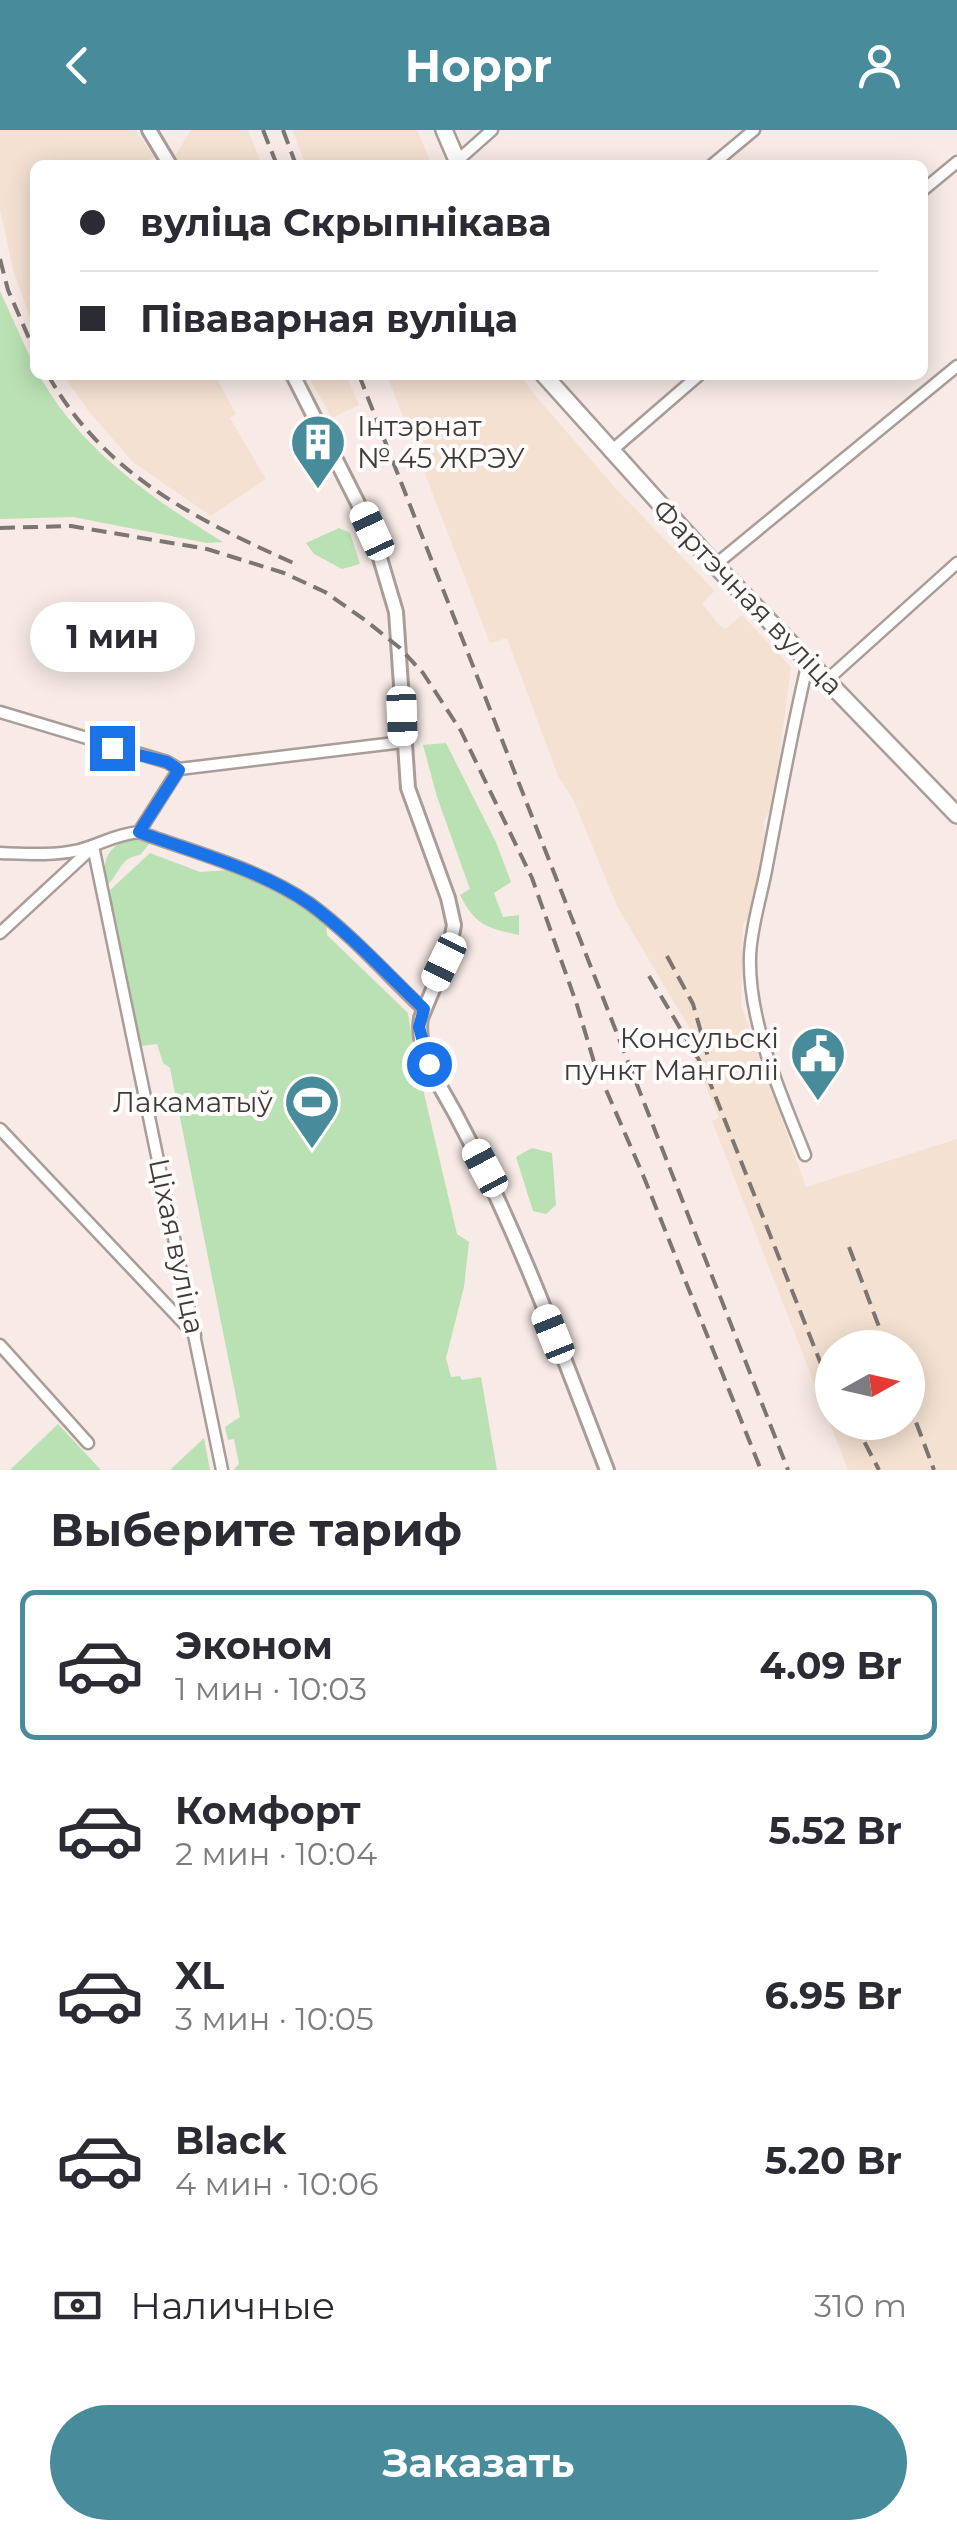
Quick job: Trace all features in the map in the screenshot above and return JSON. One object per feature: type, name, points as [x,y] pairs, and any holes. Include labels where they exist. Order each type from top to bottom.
[{"type":"main road","points":[[444,130],[457,160]]},
{"type":"main road","name":"Фартэчная вуліца","points":[[548,380],[715,565],[957,815]]},
{"type":"street","points":[[149,130],[167,160]]},
{"type":"street","points":[[166,130],[167,160]]},
{"type":"street","points":[[461,160],[492,130]]},
{"type":"street","points":[[718,160],[754,130]]},
{"type":"street","points":[[928,186],[957,162]]},
{"type":"street","points":[[715,565],[957,366]]},
{"type":"street","points":[[296,380],[360,506],[386,573],[399,631],[408,788],[454,925],[449,951],[419,1027],[429,1064],[485,1168],[607,1470]]},
{"type":"street","points":[[610,452],[693,380]]},
{"type":"street","points":[[827,680],[957,563]]},
{"type":"street","points":[[805,1156],[766,1045],[754,996],[750,956],[790,734],[808,662]]},
{"type":"street","points":[[0,712],[167,762],[179,770],[403,742]]},
{"type":"street","points":[[139,832],[179,770]]},
{"type":"street","points":[[0,932],[93,846],[116,834],[139,832],[263,878],[307,902],[424,1009]]},
{"type":"street","points":[[0,853],[52,854],[93,846]]},
{"type":"street","name":"Ціхая вуліца","points":[[93,846],[222,1470]]},
{"type":"street","points":[[0,1129],[196,1336]]},
{"type":"street","points":[[0,1345],[88,1442]]},
{"type":"shaded area","points":[[0,130],[135,130],[154,157],[30,160],[30,317],[13,270],[0,209]]},
{"type":"shaded area","points":[[191,130],[248,130],[260,160],[178,160],[175,156]]},
{"type":"shaded area","points":[[292,130],[417,130],[430,160],[304,160]]},
{"type":"shaded area","points":[[67,380],[218,380],[236,414],[230,418],[266,479],[211,516],[134,463]]},
{"type":"shaded area","points":[[310,380],[348,380],[359,405],[332,418]]},
{"type":"shaded area","points":[[389,380],[525,380],[618,491],[715,591],[702,603],[718,624],[725,629],[742,615],[791,667],[751,915],[743,925],[741,1005],[806,1187],[957,1139],[957,1470],[848,1470],[836,1440],[925,1440],[925,1330],[815,1330],[815,1385],[712,1121],[719,1118],[691,1051],[700,1046],[617,906],[573,799],[558,776],[507,638],[490,643]]},
{"type":"green space","points":[[0,291],[30,357],[30,380],[42,380],[75,427],[120,470],[223,542],[207,543],[73,517],[0,519]]},
{"type":"green space","points":[[339,528],[350,533],[360,564],[342,569],[314,554],[306,543]]},
{"type":"green space","points":[[446,743],[496,842],[511,882],[494,893],[503,917],[519,915],[519,935],[484,924],[471,913],[460,895],[470,889],[423,745]]},
{"type":"green space","points":[[134,838],[150,843],[140,855],[124,863],[106,886],[108,854],[118,844]]},
{"type":"green space","name":"Лакаматыў","points":[[150,853],[200,872],[229,870],[276,890],[326,924],[327,935],[408,1013],[457,1234],[469,1242],[464,1287],[446,1358],[451,1377],[481,1377],[497,1470],[233,1470],[239,1464],[234,1439],[228,1440],[225,1427],[240,1417],[170,1068],[163,1063],[157,1044],[141,1046],[109,891]]},
{"type":"green space","points":[[532,1148],[552,1153],[556,1205],[546,1214],[533,1211],[516,1157]]},
{"type":"green space","points":[[58,1424],[101,1470],[10,1470]]},
{"type":"green space","points":[[204,1438],[210,1470],[170,1470]]},
{"type":"railway","points":[[263,130],[275,160]]},
{"type":"railway","points":[[283,130],[294,160]]},
{"type":"railway","points":[[0,259],[8,290],[30,341]]},
{"type":"railway","points":[[51,380],[97,441],[156,491],[224,531],[298,565]]},
{"type":"railway","points":[[361,380],[788,1470]]},
{"type":"railway","points":[[0,528],[71,526],[207,549],[284,573],[325,592],[365,620],[423,673],[461,731],[532,878],[594,1062],[761,1470]]},
{"type":"railway","points":[[667,956],[693,1004],[708,1057]]},
{"type":"railway","points":[[649,976],[705,1070],[815,1349]]},
{"type":"railway","points":[[849,1247],[880,1330]]},
{"type":"railway","points":[[863,1440],[879,1470]]},
{"type":"railway","points":[[923,1440],[934,1470]]},
{"type":"place","name":"Інтэрнат № 45 ЖРЭУ","points":[[318,491]]},
{"type":"place","name":"Консульскі пункт Манголіі","points":[[818,1103]]},
{"type":"place","name":"Лакаматыў","points":[[312,1151]]},
{"type":"route","points":[[112,748],[167,762],[179,770],[139,832],[263,878],[307,902],[424,1009],[419,1027],[429,1064]]}]
